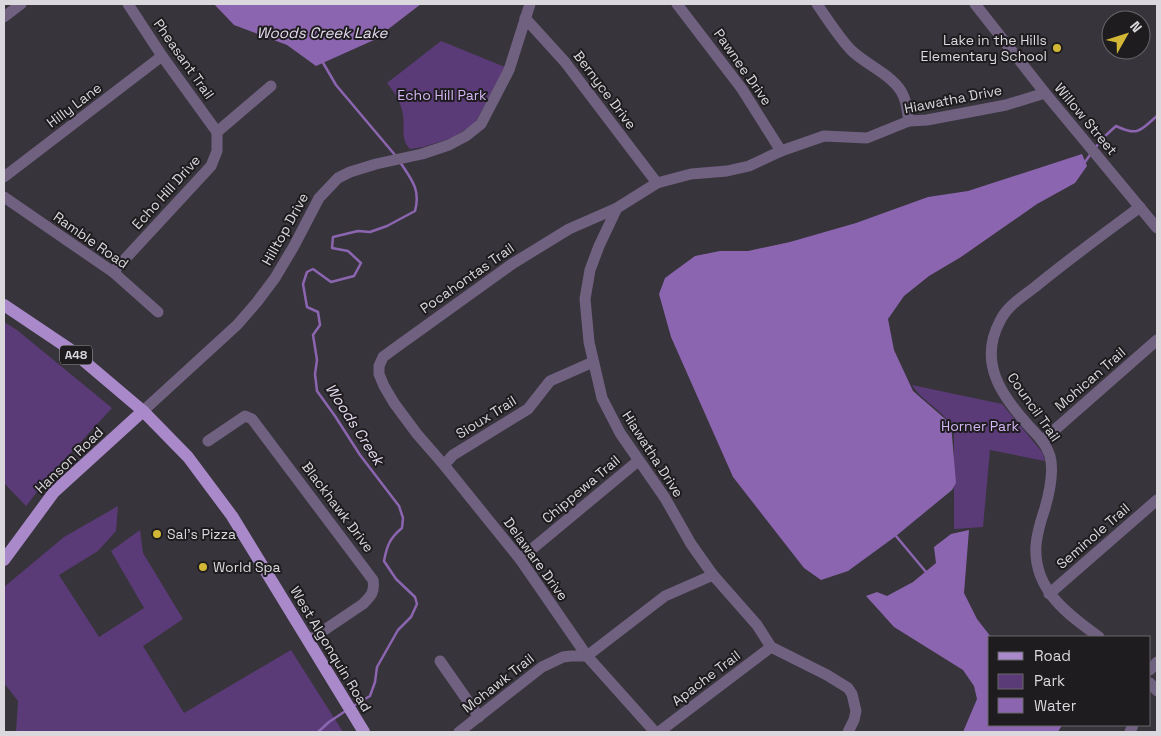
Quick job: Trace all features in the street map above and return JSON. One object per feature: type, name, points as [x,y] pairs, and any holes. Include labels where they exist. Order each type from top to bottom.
[{"type":"main road","name":"West Algonquin Road","points":[[4,305],[71,350],[143,411],[188,457],[232,516],[362,729]]},
{"type":"main road","name":"Hanson Road","points":[[4,560],[54,492],[143,411]]},
{"type":"street","points":[[4,17],[21,4]]},
{"type":"street","name":"Pheasant Trail","points":[[128,4],[162,56],[217,132]]},
{"type":"street","name":"Hilltop Drive","points":[[143,411],[237,325],[257,302],[275,278],[319,198],[338,178],[350,172],[422,154],[458,141],[481,124],[509,70],[530,4]]},
{"type":"street","name":"Pawnee Drive","points":[[677,4],[742,89],[781,151]]},
{"type":"street","points":[[817,4],[841,39],[852,51],[900,89],[904,96],[909,121]]},
{"type":"street","name":"Willow Street","points":[[975,4],[1045,93],[1157,228]]},
{"type":"street","name":"Bernyce Drive","points":[[525,18],[565,62],[656,183]]},
{"type":"street","name":"Hilly Lane","points":[[4,177],[162,56]]},
{"type":"street","points":[[217,132],[270,86]]},
{"type":"street","name":"Hiawatha Drive","points":[[771,647],[757,625],[713,575],[656,485],[620,433],[607,409],[593,362],[586,320],[586,286],[599,246],[617,208],[656,183],[691,174],[727,171],[749,166],[781,151],[824,136],[867,138],[909,121],[927,120],[1006,105],[1045,93]]},
{"type":"street","name":"Echo Hill Drive","points":[[113,272],[211,166],[217,151],[217,132]]},
{"type":"street","name":"Ramble Road","points":[[4,197],[113,272],[158,312]]},
{"type":"street","name":"Council Trail","points":[[1097,636],[1067,613],[1049,594],[1039,572],[1036,546],[1050,489],[1050,457],[1042,441],[1009,402],[997,381],[991,364],[992,342],[1000,321],[1007,310],[1140,207]]},
{"type":"street","name":"Pocahontas Trail","points":[[394,403],[384,386],[378,366],[390,350],[512,264],[569,229],[617,208]]},
{"type":"street","name":"Mohican Trail","points":[[1042,441],[1157,340]]},
{"type":"street","name":"Sioux Trail","points":[[444,464],[453,455],[528,409],[550,381],[593,362]]},
{"type":"street","name":"Delaware Drive","points":[[394,403],[416,434],[444,464],[520,559],[587,656],[657,732]]},
{"type":"street","name":"Blackhawk Drive","points":[[208,441],[245,416],[252,420],[373,580],[375,589],[371,597],[364,604],[308,641]]},
{"type":"street","name":"Chippewa Trail","points":[[520,559],[638,461]]},
{"type":"street","name":"Seminole Trail","points":[[1049,594],[1157,500]]},
{"type":"street","points":[[587,656],[665,596],[713,575]]},
{"type":"street","points":[[771,647],[827,675],[848,688],[852,694],[856,711],[848,732]]},
{"type":"street","name":"Apache Trail","points":[[657,732],[771,647]]},
{"type":"street","name":"Mohawk Trail","points":[[459,732],[548,664],[563,657],[587,656]]},
{"type":"street","points":[[440,661],[479,717]]},
{"type":"green space","name":"Echo Hill Park","points":[[441,41],[505,67],[475,123],[452,138],[410,149],[404,137],[401,106],[387,83]]},
{"type":"green space","points":[[4,322],[17,330],[112,408],[51,474],[26,506],[4,483]]},
{"type":"green space","name":"Horner Park","points":[[912,385],[1002,404],[1042,452],[1045,461],[990,450],[983,527],[954,529],[954,431],[946,418],[922,397]]},
{"type":"green space","points":[[118,506],[116,531],[98,551],[59,575],[99,637],[144,608],[111,551],[140,530],[143,553],[183,619],[143,646],[184,713],[291,650],[343,732],[16,732],[18,701],[4,683],[4,587],[64,537]]},
{"type":"water","name":"Woods Creek Lake","points":[[214,4],[421,4],[374,40],[316,66],[287,45],[234,25]]},
{"type":"water","points":[[1082,154],[1087,166],[1075,183],[1037,204],[961,257],[929,276],[904,296],[888,319],[894,350],[913,391],[951,424],[956,483],[952,490],[896,536],[848,571],[821,580],[804,568],[733,477],[671,337],[659,294],[665,278],[695,256],[720,251],[748,251],[790,242],[856,223],[928,197],[968,191]]},
{"type":"water","points":[[969,530],[964,593],[977,619],[990,636],[988,636],[988,726],[1061,726],[1058,732],[963,732],[977,699],[974,686],[963,670],[894,627],[866,596],[877,592],[887,596],[913,582],[936,563],[934,547],[951,534]]},
{"type":"waterway","name":"Woods Creek","points":[[322,61],[336,85],[395,155]]},
{"type":"waterway","points":[[1095,148],[1116,126],[1135,131],[1143,128],[1157,116]]},
{"type":"waterway","points":[[1085,162],[1090,155]]},
{"type":"waterway","name":"Woods Creek","points":[[353,706],[370,696],[375,682],[377,667],[398,630],[411,617],[417,604],[415,597],[396,579],[384,561],[390,542],[402,528],[403,518],[399,506],[360,455],[317,391],[315,374],[317,360],[313,335],[320,325],[318,312],[307,307],[303,284],[307,272],[313,269],[331,282],[354,276],[361,263],[348,251],[332,248],[333,237],[358,231],[370,232],[387,226],[415,211],[417,203],[416,190],[400,162]]},
{"type":"waterway","points":[[896,536],[926,572]]},
{"type":"waterway","name":"Woods Creek","points":[[318,732],[347,710]]},
{"type":"place","name":"Lake in the Hills Elementary School","points":[[1057,48]]},
{"type":"place","name":"Sal's Pizza","points":[[157,534]]},
{"type":"place","name":"World Spa","points":[[203,567]]}]
